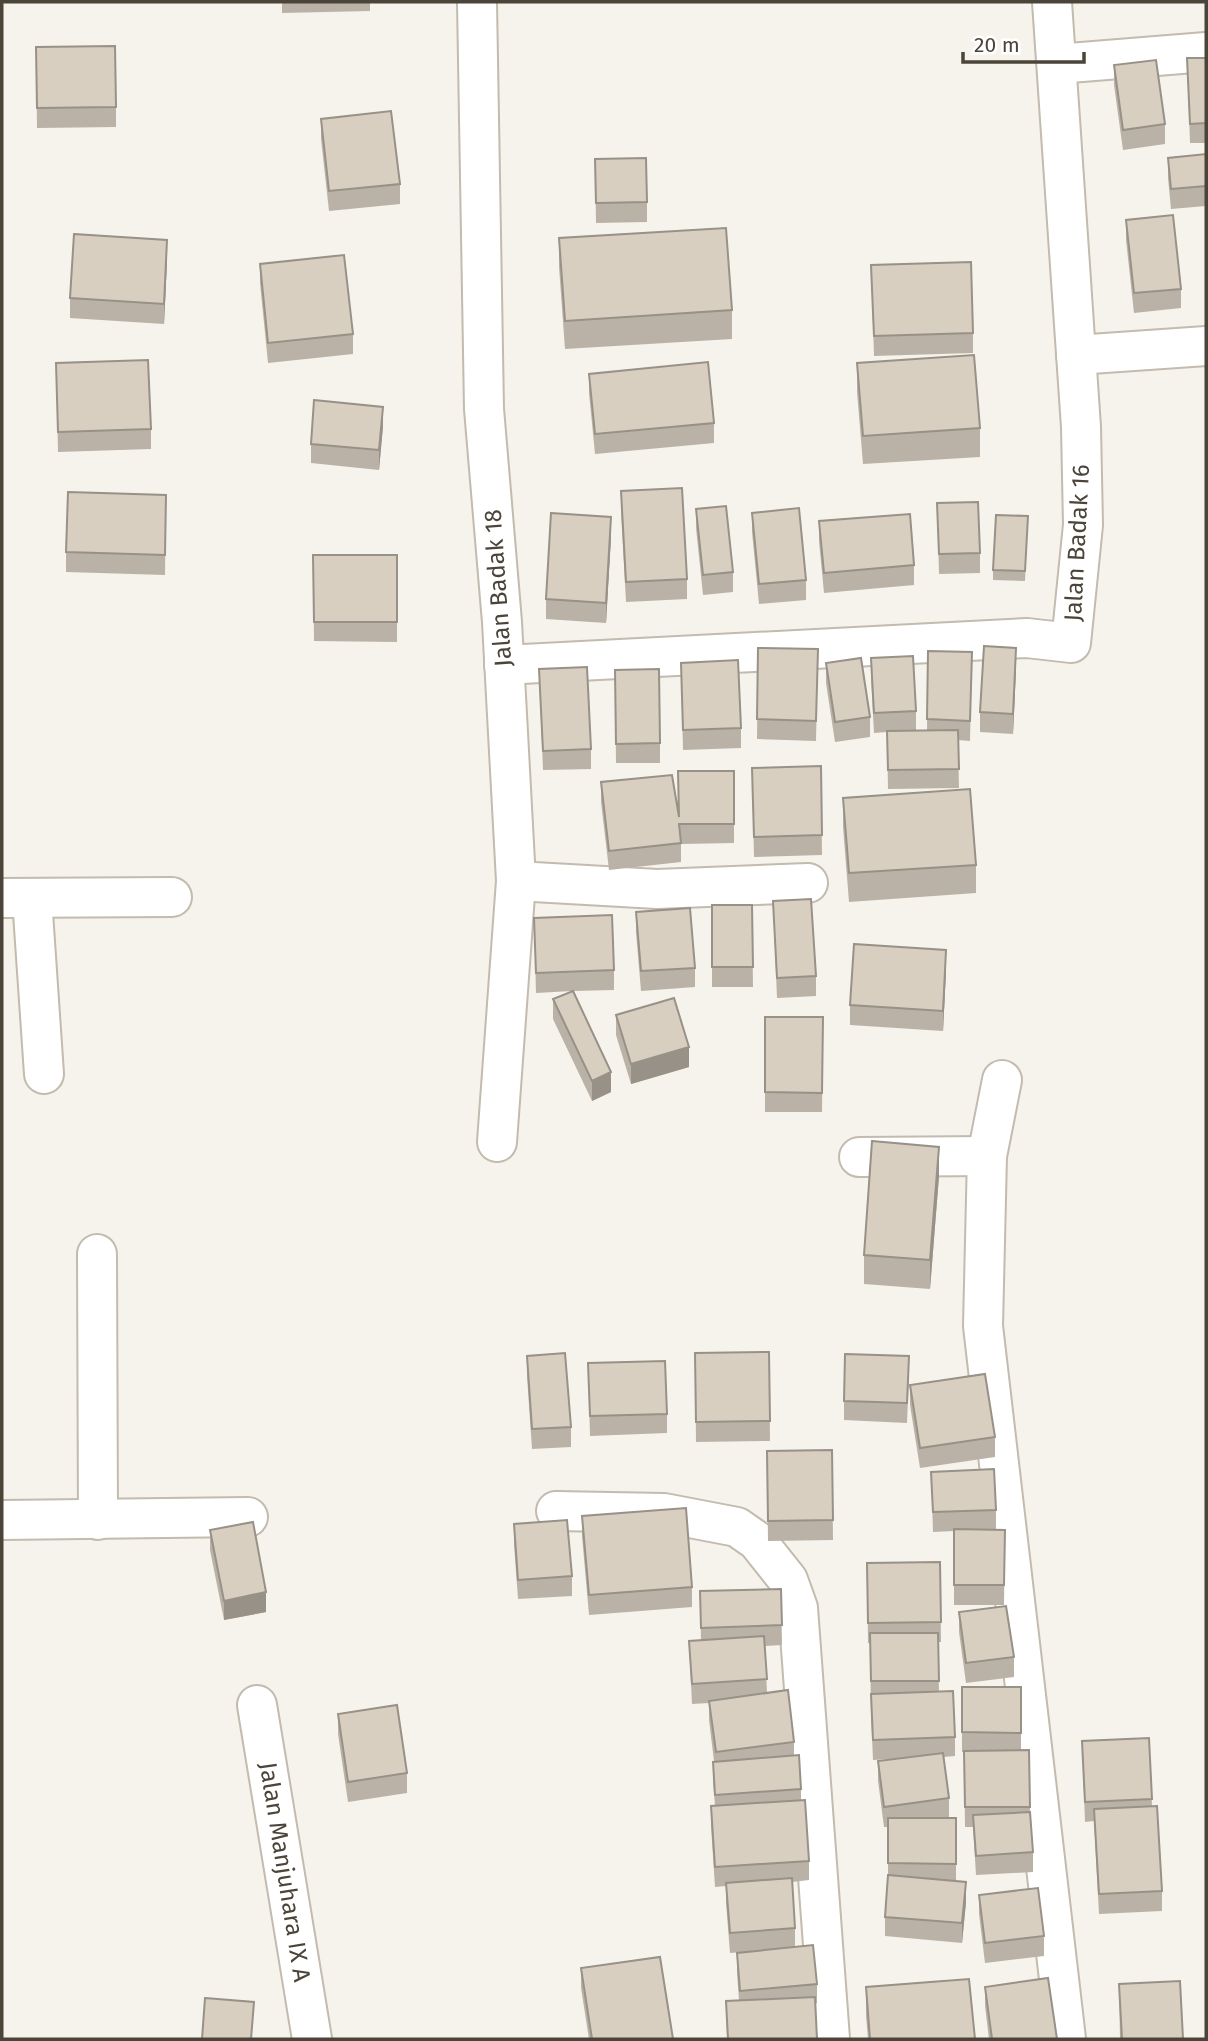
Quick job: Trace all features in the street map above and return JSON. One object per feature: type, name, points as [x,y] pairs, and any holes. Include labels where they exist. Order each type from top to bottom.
[{"type":"street","name":"Jalan Badak 18","points":[[477,2],[484,409],[504,665],[516,881],[497,1142]]},
{"type":"street","name":"Jalan Badak 16","points":[[504,665],[1027,638],[1071,643],[1083,525],[1081,427],[1052,2]]},
{"type":"street","points":[[1057,64],[1206,52]]},
{"type":"street","points":[[1076,355],[1206,346]]},
{"type":"street","points":[[516,881],[657,889],[808,883]]},
{"type":"street","points":[[44,1074],[17,898],[172,897]]},
{"type":"street","points":[[1002,1080],[986,1156],[983,1326],[1066,2039]]},
{"type":"street","points":[[859,1157],[986,1156]]},
{"type":"street","points":[[97,1254],[98,1520]]},
{"type":"street","points":[[556,1511],[664,1513],[737,1527],[757,1541],[788,1580],[798,1608],[830,2039]]},
{"type":"street","points":[[2,1520],[248,1517]]},
{"type":"street","name":"Jalan Manjuhara IX A","points":[[257,1705],[312,2039]]},
{"type":"building","points":[[115,46],[116,107],[37,108],[36,47]]},
{"type":"building","points":[[1187,58],[1206,58],[1206,123],[1190,124]]},
{"type":"building","points":[[1156,60],[1165,124],[1123,130],[1114,65]]},
{"type":"building","points":[[391,111],[400,184],[329,191],[321,119]]},
{"type":"building","points":[[1206,154],[1206,186],[1171,189],[1168,158]]},
{"type":"building","points":[[646,158],[647,202],[596,203],[595,159]]},
{"type":"building","points":[[1173,215],[1181,289],[1134,293],[1126,220]]},
{"type":"building","points":[[726,228],[732,310],[565,321],[559,238]]},
{"type":"building","points":[[74,234],[167,240],[164,304],[70,298]]},
{"type":"building","points":[[344,255],[353,334],[268,343],[260,264]]},
{"type":"building","points":[[971,262],[973,333],[874,336],[871,265]]},
{"type":"building","points":[[974,355],[980,428],[863,436],[857,363]]},
{"type":"building","points":[[148,360],[151,429],[58,432],[56,363]]},
{"type":"building","points":[[708,362],[714,423],[595,434],[589,374]]},
{"type":"building","points":[[314,400],[383,407],[379,450],[311,444]]},
{"type":"building","points":[[682,488],[687,579],[626,582],[621,491]]},
{"type":"building","points":[[68,492],[166,495],[165,555],[66,552]]},
{"type":"building","points":[[978,502],[980,553],[939,554],[937,503]]},
{"type":"building","points":[[726,506],[733,572],[703,575],[696,509]]},
{"type":"building","points":[[799,508],[806,580],[759,584],[752,513]]},
{"type":"building","points":[[551,513],[611,517],[606,603],[546,599]]},
{"type":"building","points":[[910,514],[914,565],[824,573],[819,521]]},
{"type":"building","points":[[996,515],[1028,516],[1025,571],[993,570]]},
{"type":"building","points":[[313,555],[397,555],[397,622],[314,622]]},
{"type":"building","points":[[984,646],[1016,648],[1013,714],[980,712]]},
{"type":"building","points":[[758,648],[818,649],[816,721],[757,719]]},
{"type":"building","points":[[928,651],[972,652],[970,721],[927,719]]},
{"type":"building","points":[[913,656],[916,711],[874,713],[871,658]]},
{"type":"building","points":[[861,658],[870,717],[835,722],[826,663]]},
{"type":"building","points":[[738,660],[741,728],[683,730],[681,663]]},
{"type":"building","points":[[587,667],[591,749],[543,751],[539,669]]},
{"type":"building","points":[[659,669],[660,743],[616,744],[615,670]]},
{"type":"building","points":[[958,730],[959,769],[888,770],[887,731]]},
{"type":"building","points":[[821,766],[822,835],[754,837],[752,768]]},
{"type":"building","points":[[678,771],[734,771],[734,824],[679,824],[681,843],[609,851],[601,782],[672,775],[679,817]]},
{"type":"building","points":[[970,789],[976,865],[849,873],[843,798]]},
{"type":"building","points":[[811,899],[816,976],[777,978],[773,901]]},
{"type":"building","points":[[712,905],[752,905],[753,967],[712,967]]},
{"type":"building","points":[[690,908],[695,968],[641,971],[636,912]]},
{"type":"building","points":[[612,915],[614,970],[536,973],[534,918]]},
{"type":"building","points":[[854,944],[946,950],[943,1011],[850,1005]]},
{"type":"building","points":[[573,991],[611,1072],[592,1081],[553,999]]},
{"type":"building","points":[[674,998],[689,1047],[631,1064],[616,1015]]},
{"type":"building","points":[[765,1017],[823,1017],[822,1093],[765,1092]]},
{"type":"building","points":[[872,1141],[939,1147],[930,1260],[864,1255]]},
{"type":"building","points":[[769,1352],[770,1421],[696,1422],[695,1353]]},
{"type":"building","points":[[565,1353],[571,1427],[532,1429],[527,1356]]},
{"type":"building","points":[[845,1354],[909,1356],[907,1403],[844,1401]]},
{"type":"building","points":[[665,1361],[667,1414],[590,1416],[588,1363]]},
{"type":"building","points":[[985,1374],[995,1437],[920,1448],[910,1385]]},
{"type":"building","points":[[832,1450],[833,1520],[768,1521],[767,1451]]},
{"type":"building","points":[[994,1469],[996,1510],[933,1512],[931,1472]]},
{"type":"building","points":[[686,1508],[692,1587],[589,1595],[582,1516]]},
{"type":"building","points":[[567,1520],[572,1576],[518,1580],[514,1524]]},
{"type":"building","points":[[253,1522],[266,1592],[224,1601],[210,1530]]},
{"type":"building","points":[[954,1529],[1005,1530],[1004,1585],[954,1585]]},
{"type":"building","points":[[940,1562],[941,1622],[868,1623],[867,1563]]},
{"type":"building","points":[[781,1589],[782,1625],[701,1628],[700,1591]]},
{"type":"building","points":[[1006,1606],[1014,1657],[966,1663],[959,1612]]},
{"type":"building","points":[[870,1633],[938,1633],[939,1681],[871,1681]]},
{"type":"building","points":[[764,1636],[767,1679],[692,1684],[689,1641]]},
{"type":"building","points":[[962,1687],[1021,1687],[1021,1733],[962,1732]]},
{"type":"building","points":[[788,1690],[794,1742],[716,1752],[709,1701]]},
{"type":"building","points":[[953,1691],[955,1737],[873,1740],[871,1694]]},
{"type":"building","points":[[397,1705],[407,1773],[348,1782],[338,1714]]},
{"type":"building","points":[[1149,1738],[1152,1799],[1085,1802],[1082,1741]]},
{"type":"building","points":[[1029,1750],[1030,1807],[965,1807],[964,1751]]},
{"type":"building","points":[[943,1753],[949,1798],[884,1807],[878,1761]]},
{"type":"building","points":[[799,1755],[801,1789],[715,1795],[713,1762]]},
{"type":"building","points":[[805,1800],[809,1861],[715,1867],[711,1806]]},
{"type":"building","points":[[1157,1806],[1162,1891],[1099,1894],[1094,1809]]},
{"type":"building","points":[[1030,1812],[1033,1852],[976,1856],[973,1815]]},
{"type":"building","points":[[888,1818],[956,1818],[956,1864],[888,1863]]},
{"type":"building","points":[[888,1875],[966,1882],[962,1923],[885,1917]]},
{"type":"building","points":[[792,1878],[795,1928],[730,1933],[726,1883]]},
{"type":"building","points":[[1038,1888],[1044,1936],[985,1943],[979,1895]]},
{"type":"building","points":[[813,1945],[817,1984],[740,1991],[737,1953]]},
{"type":"building","points":[[660,1957],[673,2039],[592,2039],[581,1968]]},
{"type":"building","points":[[1048,1978],[1057,2039],[992,2039],[985,1987]]},
{"type":"building","points":[[969,1979],[975,2039],[870,2039],[866,1987]]},
{"type":"building","points":[[1180,1981],[1183,2039],[1122,2039],[1119,1984]]},
{"type":"building","points":[[815,1997],[817,2039],[728,2039],[726,2001]]},
{"type":"building","points":[[205,1998],[254,2002],[251,2039],[202,2039]]}]
